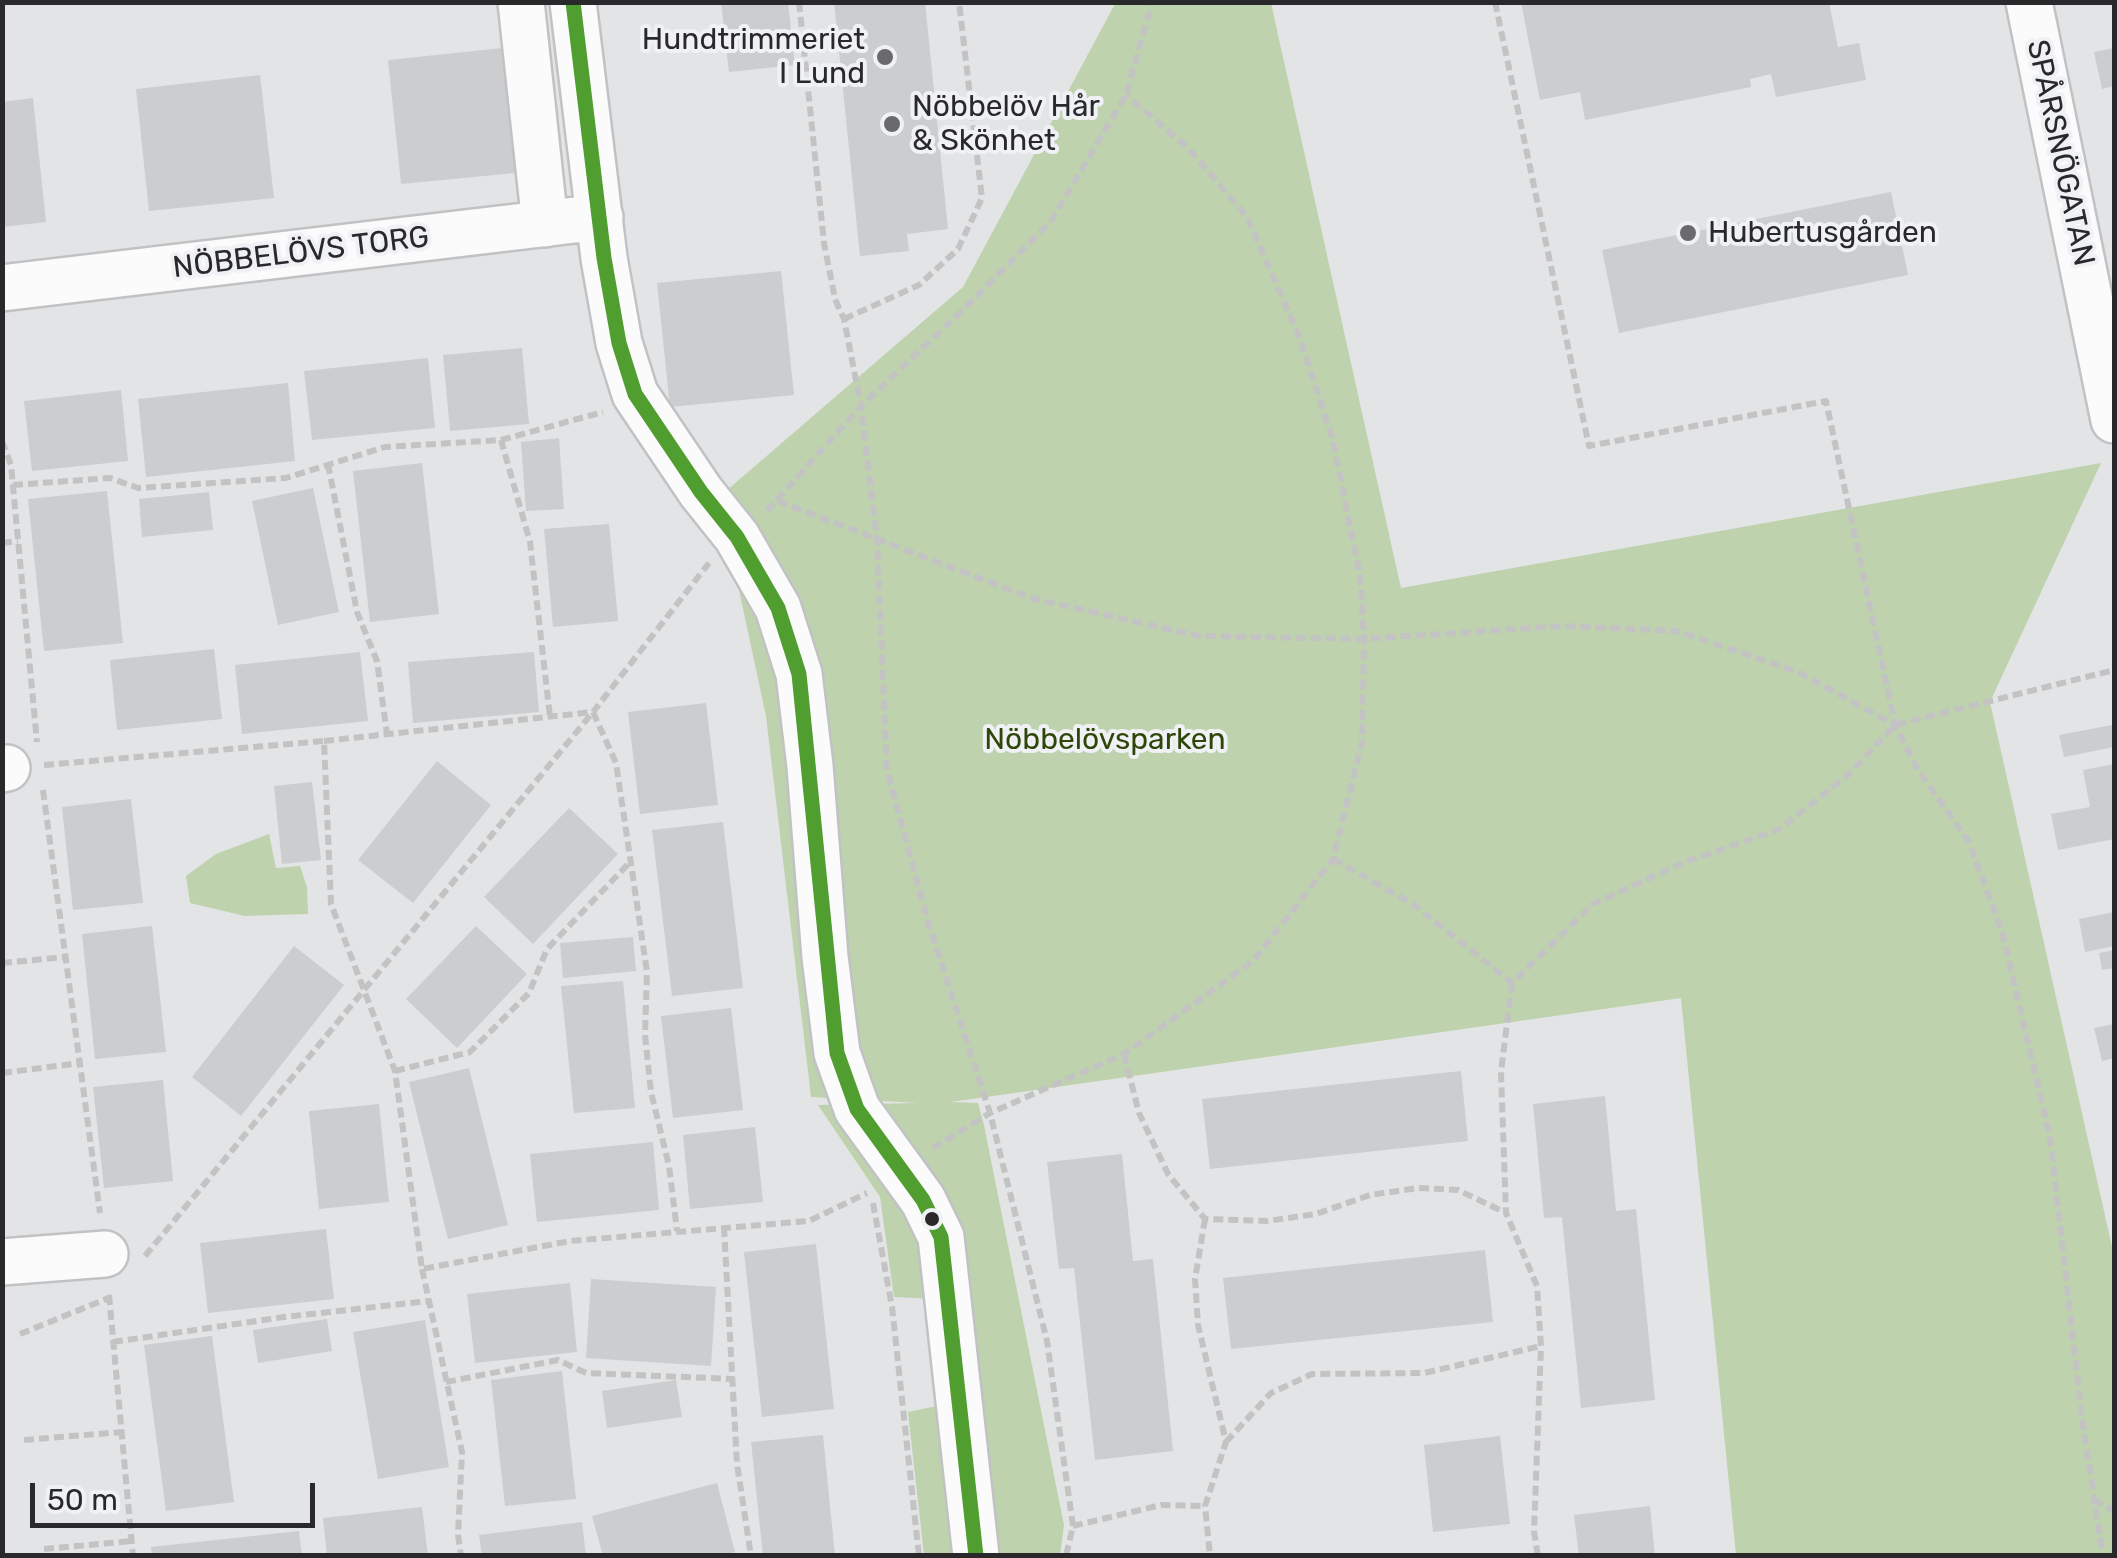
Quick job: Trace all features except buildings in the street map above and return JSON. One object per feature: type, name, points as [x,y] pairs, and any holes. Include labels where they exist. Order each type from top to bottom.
[{"type":"street","points":[[521,2],[545,224]]},
{"type":"street","points":[[573,2],[618,343],[635,394],[701,492],[737,536],[778,608],[799,674],[837,1054],[878,1178],[923,1200],[941,1236],[976,1556]]},
{"type":"street","name":"SPÅRSNÖGATAN","points":[[2029,2],[2114,420]]},
{"type":"street","name":"NÖBBELÖVS TORG","points":[[2,288],[600,218]]},
{"type":"street","points":[[2,1262],[118,1277]]},
{"type":"path","points":[[799,2],[824,243],[861,406],[877,540],[887,770],[928,922],[990,1113],[1047,1341],[1073,1526],[1066,1556]]},
{"type":"path","points":[[844,319],[919,285],[958,249],[982,198],[959,2]]},
{"type":"path","points":[[861,406],[966,308],[1051,221],[1126,95],[1152,2]]},
{"type":"path","points":[[1495,2],[1588,446],[1826,401],[1895,725],[1918,770],[1969,842],[2002,932],[2050,1137],[2102,1556]]},
{"type":"path","points":[[422,1268],[570,1241],[809,1221],[990,1113],[1124,1054],[1252,960],[1333,859],[1362,743],[1364,639],[1360,576],[1332,436],[1299,336],[1247,217],[1190,150],[1126,95]]},
{"type":"path","points":[[13,486],[110,478],[138,488],[286,478],[386,447],[501,440],[604,411]]},
{"type":"path","points":[[501,440],[530,542],[550,717]]},
{"type":"path","points":[[2,441],[13,486],[18,541],[16,768],[66,957],[80,1064],[118,1277],[113,1342],[133,1556]]},
{"type":"path","points":[[328,464],[357,612],[377,660],[387,734]]},
{"type":"path","points":[[778,501],[1031,598],[1199,636],[1364,639],[1563,626],[1677,632],[1798,672],[1895,725]]},
{"type":"path","points":[[2,544],[18,541]]},
{"type":"path","points":[[20,1334],[118,1277],[365,989],[593,712],[714,556]]},
{"type":"path","points":[[1538,1556],[1534,1532],[1541,1346],[1537,1286],[1506,1213],[1501,1072],[1512,983],[1593,904],[1684,862],[1778,830],[1846,778],[1895,725],[2114,670]]},
{"type":"path","points":[[16,768],[593,712]]},
{"type":"path","points":[[593,712],[616,763],[648,972],[645,1035],[651,1092],[668,1166],[677,1231]]},
{"type":"path","points":[[324,741],[331,904],[395,1071],[422,1268],[462,1452],[458,1535],[461,1556]]},
{"type":"path","points":[[1333,859],[1413,904],[1512,983]]},
{"type":"path","points":[[395,1071],[470,1052],[530,992],[548,949],[631,861]]},
{"type":"path","points":[[2,963],[66,957]]},
{"type":"path","points":[[1124,1054],[1139,1113],[1168,1174],[1205,1219],[1195,1279],[1198,1325],[1226,1442]]},
{"type":"path","points":[[2,1072],[80,1064]]},
{"type":"path","points":[[878,1178],[919,1556]]},
{"type":"path","points":[[1205,1219],[1267,1220],[1316,1214],[1370,1195],[1418,1188],[1458,1190],[1506,1213]]},
{"type":"path","points":[[724,1227],[737,1464],[751,1556]]},
{"type":"path","points":[[113,1342],[429,1301]]},
{"type":"path","points":[[1210,1556],[1205,1506],[1226,1442],[1271,1393],[1312,1374],[1424,1373],[1541,1346]]},
{"type":"path","points":[[446,1382],[558,1360],[586,1374],[734,1379]]},
{"type":"path","points":[[24,1440],[122,1432]]},
{"type":"path","points":[[2093,1499],[2114,1511]]},
{"type":"path","points":[[1073,1526],[1161,1505],[1205,1506]]},
{"type":"path","points":[[44,1549],[132,1542]]},
{"type":"green space","name":"Nöbbelövsparken","points":[[1116,2],[1271,3],[1401,588],[2101,463],[1990,702],[2114,1256],[2114,1555],[1736,1555],[1681,998],[951,1102],[978,1103],[984,1125],[1064,1525],[1060,1555],[924,1555],[908,1412],[947,1404],[935,1299],[894,1297],[880,1197],[818,1105],[917,1103],[811,1097],[766,716],[719,497],[963,287]]},
{"type":"green space","points":[[269,834],[276,868],[300,866],[307,887],[308,914],[245,916],[190,903],[186,876],[216,854]]},
{"type":"transit line","points":[[573,2],[604,258],[619,343],[635,394],[701,492],[737,537],[778,608],[799,674],[837,1053],[857,1109],[923,1200],[941,1237],[976,1556]]},
{"type":"place","name":"Hundtrimmeriet I Lund","points":[[885,57]]},
{"type":"place","name":"Nöbbelöv Hår & Skönhet","points":[[892,124]]},
{"type":"place","name":"Hubertusgården","points":[[1688,233]]}]
